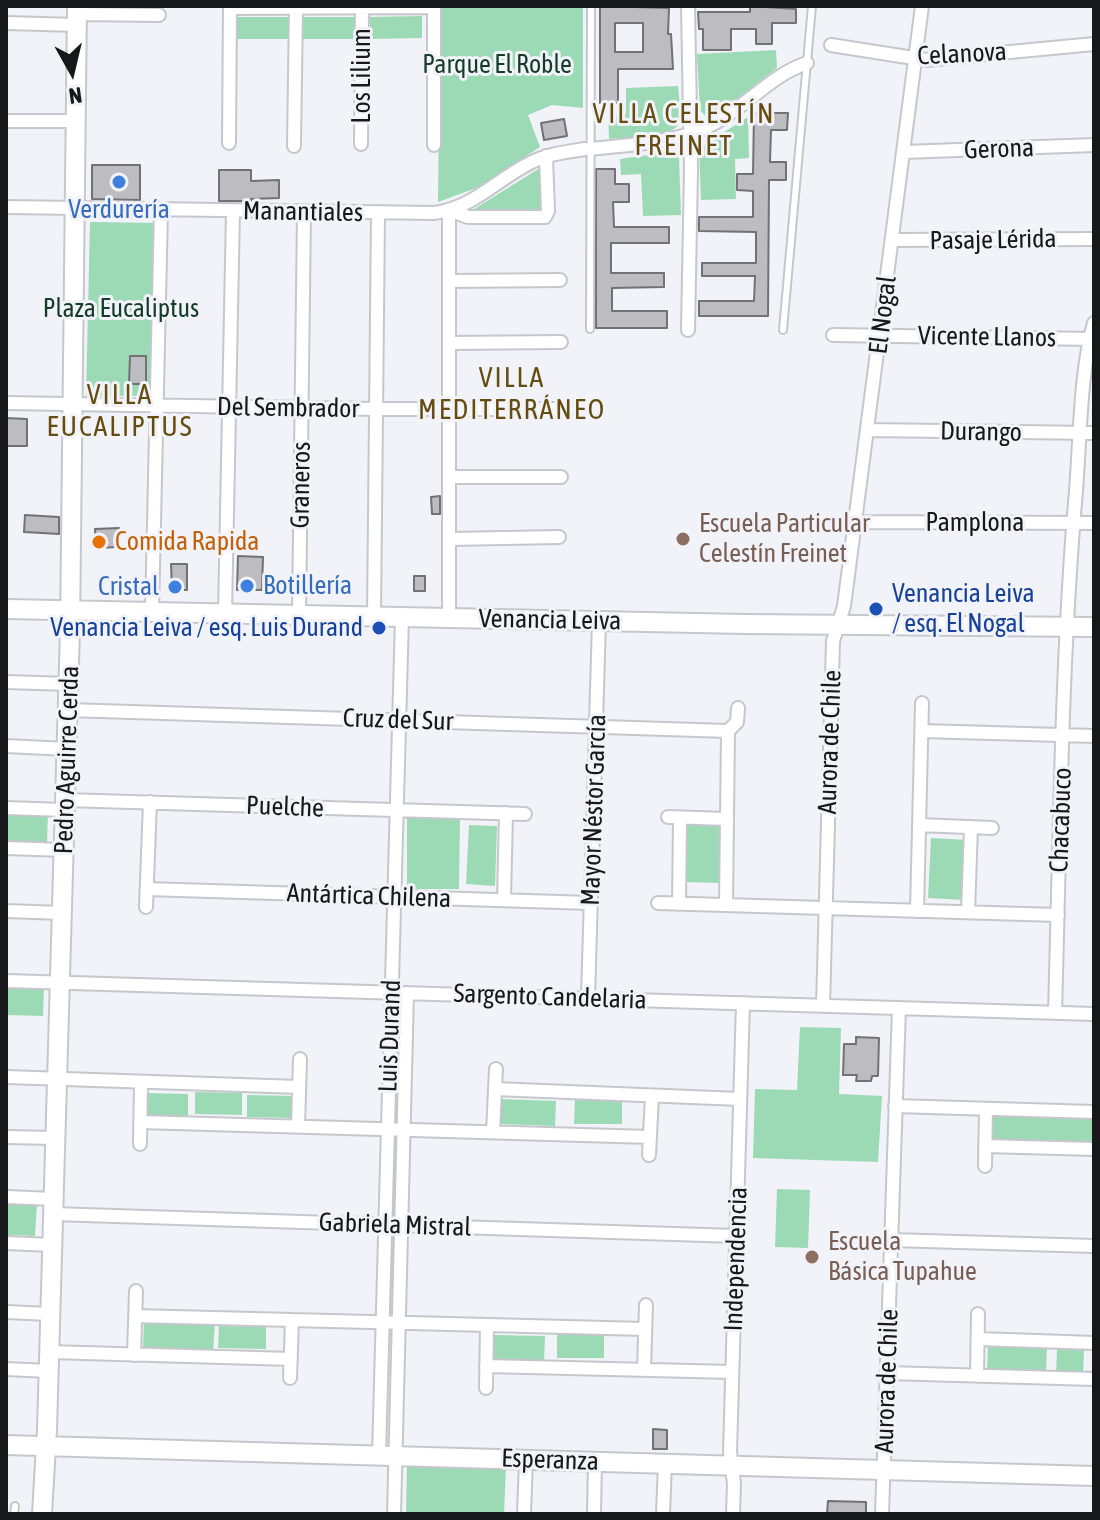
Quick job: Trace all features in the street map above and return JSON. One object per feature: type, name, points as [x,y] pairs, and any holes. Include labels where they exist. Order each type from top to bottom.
[{"type":"street","points":[[229,143],[230,7],[434,6],[434,145]]},
{"type":"street","points":[[688,6],[688,330]]},
{"type":"street","name":"El Nogal","points":[[838,623],[844,606],[856,522],[922,6]]},
{"type":"street","points":[[294,146],[296,7]]},
{"type":"street","name":"Los Lilium","points":[[361,144],[362,7]]},
{"type":"street","points":[[6,23],[77,15],[159,15]]},
{"type":"street","name":"Pedro Aguirre Cerda","points":[[42,1514],[69,684],[77,15]]},
{"type":"street","name":"Celanova","points":[[831,45],[936,60],[1094,44]]},
{"type":"street","name":"Manantiales","points":[[6,207],[378,213],[449,210],[468,203],[516,171],[546,156],[690,135],[731,113],[783,74],[807,63]]},
{"type":"street","points":[[6,121],[76,121]]},
{"type":"street","name":"Gerona","points":[[904,152],[1094,145]]},
{"type":"street","points":[[449,618],[449,210],[468,217],[545,217],[548,211],[546,156]]},
{"type":"street","points":[[152,612],[161,210]]},
{"type":"street","points":[[225,613],[233,211]]},
{"type":"street","name":"Graneros","points":[[299,615],[304,212]]},
{"type":"street","points":[[374,616],[378,213]]},
{"type":"street","name":"Pasaje Lérida","points":[[893,240],[1094,239]]},
{"type":"street","points":[[449,281],[560,280]]},
{"type":"street","name":"Chacabuco","points":[[1055,1013],[1067,627],[1073,523],[1087,433],[1094,323]]},
{"type":"street","name":"Vicente Llanos","points":[[833,335],[1092,339]]},
{"type":"street","points":[[449,343],[561,342]]},
{"type":"street","name":"Del Sembrador","points":[[6,403],[569,409]]},
{"type":"street","name":"Durango","points":[[868,430],[1087,433]]},
{"type":"street","points":[[449,477],[561,477]]},
{"type":"street","name":"Pamplona","points":[[856,522],[1094,523]]},
{"type":"street","points":[[449,539],[559,537]]},
{"type":"street","name":"Venancia Leiva","points":[[6,609],[1094,627]]},
{"type":"street","name":"Luis Durand","points":[[387,1456],[382,1322],[402,617]]},
{"type":"street","name":"Mayor Néstor García","points":[[588,998],[599,621]]},
{"type":"street","name":"Aurora de Chile","points":[[823,1006],[833,641],[838,623]]},
{"type":"street","points":[[6,682],[69,684]]},
{"type":"street","points":[[917,911],[922,703]]},
{"type":"street","points":[[726,905],[728,731],[737,722],[738,708]]},
{"type":"street","name":"Cruz del Sur","points":[[68,710],[728,731]]},
{"type":"street","points":[[922,731],[1094,736]]},
{"type":"street","points":[[6,746],[67,749]]},
{"type":"street","points":[[146,907],[150,802]]},
{"type":"street","name":"Puelche","points":[[6,808],[150,802],[525,814]]},
{"type":"street","points":[[504,900],[506,813]]},
{"type":"street","points":[[679,904],[674,817],[727,819]]},
{"type":"street","points":[[919,825],[992,828]]},
{"type":"street","points":[[968,912],[971,827]]},
{"type":"street","points":[[6,848],[64,850]]},
{"type":"street","name":"Antártica Chilena","points":[[147,889],[591,903]]},
{"type":"street","points":[[658,903],[1058,915]]},
{"type":"street","points":[[6,911],[62,913]]},
{"type":"street","name":"Sargento Candelaria","points":[[6,981],[1094,1014]]},
{"type":"street","name":"Luis Durand","points":[[387,1456],[398,1323],[407,993]]},
{"type":"street","name":"Independencia","points":[[733,1514],[732,1372],[743,1003]]},
{"type":"street","name":"Aurora de Chile","points":[[882,1514],[899,1008]]},
{"type":"street","points":[[298,1126],[300,1059]]},
{"type":"street","points":[[493,1132],[496,1069]]},
{"type":"street","points":[[6,1077],[299,1087]]},
{"type":"street","points":[[140,1144],[141,1082]]},
{"type":"street","points":[[495,1089],[740,1099]]},
{"type":"street","points":[[649,1155],[652,1096]]},
{"type":"street","points":[[895,1106],[1094,1112]]},
{"type":"street","points":[[985,1166],[986,1109]]},
{"type":"street","points":[[140,1122],[650,1137]]},
{"type":"street","points":[[6,1137],[55,1138]]},
{"type":"street","points":[[985,1146],[1094,1149]]},
{"type":"street","name":"Gabriela Mistral","points":[[6,1197],[53,1207],[385,1225],[736,1236]]},
{"type":"street","points":[[891,1240],[1094,1246]]},
{"type":"street","points":[[6,1243],[52,1245]]},
{"type":"street","points":[[134,1355],[136,1291]]},
{"type":"street","points":[[644,1370],[646,1305]]},
{"type":"street","points":[[6,1312],[50,1314]]},
{"type":"street","points":[[977,1376],[978,1314]]},
{"type":"street","points":[[135,1316],[645,1329]]},
{"type":"street","points":[[290,1378],[292,1320]]},
{"type":"street","points":[[486,1388],[487,1325]]},
{"type":"street","points":[[978,1339],[1094,1343]]},
{"type":"street","points":[[6,1369],[134,1355],[291,1359]]},
{"type":"street","points":[[486,1366],[732,1372]]},
{"type":"street","points":[[887,1373],[1094,1379]]},
{"type":"street","name":"Esperanza","points":[[6,1445],[1094,1476]]},
{"type":"street","points":[[387,1456],[394,1514]]},
{"type":"street","points":[[524,1514],[526,1460]]},
{"type":"street","points":[[594,1514],[595,1461]]},
{"type":"street","points":[[663,1514],[665,1463]]},
{"type":"lane","points":[[590,329],[588,149],[591,6]]},
{"type":"lane","points":[[783,330],[812,6]]},
{"type":"green space","name":"Parque El Roble","points":[[440,6],[583,6],[583,108],[552,105],[528,115],[540,147],[479,187],[438,202]]},
{"type":"green space","points":[[422,16],[422,38],[370,39],[370,17]]},
{"type":"green space","points":[[236,17],[288,17],[288,39],[236,39]]},
{"type":"green space","points":[[303,17],[355,17],[356,39],[303,39]]},
{"type":"green space","points":[[776,50],[777,68],[709,120],[700,110],[697,54]]},
{"type":"green space","points":[[678,86],[680,117],[674,129],[646,136],[609,139],[608,116],[626,114],[626,88]]},
{"type":"green space","points":[[748,117],[749,158],[735,159],[736,199],[701,200],[699,148]]},
{"type":"green space","points":[[669,152],[679,158],[681,215],[643,216],[641,174],[621,175],[620,159]]},
{"type":"green space","points":[[543,166],[545,214],[468,213]]},
{"type":"green space","name":"Plaza Eucaliptus","points":[[90,222],[156,223],[151,396],[86,396]]},
{"type":"green space","points":[[6,811],[48,813],[47,842],[6,841]]},
{"type":"green space","points":[[407,818],[460,818],[459,889],[407,889]]},
{"type":"green space","points":[[687,823],[721,825],[719,883],[685,882]]},
{"type":"green space","points":[[469,825],[497,826],[495,886],[466,884]]},
{"type":"green space","points":[[931,838],[967,840],[964,900],[928,898]]},
{"type":"green space","points":[[6,985],[44,986],[43,1016],[6,1015]]},
{"type":"green space","points":[[800,1027],[841,1028],[839,1094],[882,1096],[878,1162],[753,1158],[755,1089],[797,1090]]},
{"type":"green space","points":[[195,1092],[242,1093],[242,1115],[195,1114]]},
{"type":"green space","points":[[143,1093],[188,1094],[188,1116],[142,1115]]},
{"type":"green space","points":[[247,1095],[293,1096],[293,1118],[247,1117]]},
{"type":"green space","points":[[499,1099],[556,1101],[555,1126],[499,1124]]},
{"type":"green space","points":[[575,1099],[622,1099],[622,1124],[574,1124]]},
{"type":"green space","points":[[992,1114],[1094,1116],[1094,1145],[992,1141],[987,1136]]},
{"type":"green space","points":[[777,1189],[810,1190],[808,1248],[775,1247]]},
{"type":"green space","points":[[6,1201],[37,1203],[35,1236],[6,1235]]},
{"type":"green space","points":[[144,1321],[215,1321],[213,1353],[143,1349]]},
{"type":"green space","points":[[219,1326],[266,1327],[266,1349],[218,1348]]},
{"type":"green space","points":[[557,1333],[604,1333],[604,1358],[557,1358]]},
{"type":"green space","points":[[493,1335],[545,1336],[544,1361],[493,1359]]},
{"type":"green space","points":[[988,1347],[1047,1348],[1046,1371],[987,1370]]},
{"type":"green space","points":[[1057,1348],[1084,1349],[1083,1376],[1056,1376]]},
{"type":"green space","points":[[407,1463],[506,1466],[504,1514],[406,1514]]},
{"type":"building","points":[[600,6],[669,8],[668,34],[671,34],[673,69],[618,69],[618,103],[600,103]],"holes":[[[615,23],[643,23],[643,52],[615,52]]]},
{"type":"building","points":[[750,6],[796,9],[796,23],[772,23],[772,44],[756,44],[756,29],[731,29],[731,50],[703,50],[703,29],[699,29],[698,12],[750,12]]},
{"type":"building","points":[[754,113],[788,113],[787,130],[771,130],[770,162],[786,162],[786,180],[769,180],[768,316],[699,316],[699,301],[754,301],[755,276],[702,276],[702,263],[756,263],[756,232],[699,231],[699,217],[753,217],[753,191],[737,190],[737,174],[753,174]]},
{"type":"building","points":[[564,119],[567,136],[544,140],[541,123]]},
{"type":"building","points":[[92,165],[140,165],[140,200],[92,199]]},
{"type":"building","points":[[596,169],[615,169],[615,184],[629,184],[629,202],[613,202],[614,227],[669,227],[669,243],[611,243],[611,273],[664,273],[664,287],[612,288],[612,311],[667,311],[667,328],[596,328]]},
{"type":"building","points":[[219,170],[251,170],[251,181],[279,180],[279,198],[219,201]]},
{"type":"building","points":[[130,356],[146,356],[146,384],[129,384]]},
{"type":"building","points":[[6,418],[27,419],[27,446],[6,446]]},
{"type":"building","points":[[440,496],[440,514],[432,514],[431,497]]},
{"type":"building","points":[[25,515],[59,517],[59,534],[24,532]]},
{"type":"building","points":[[119,528],[119,547],[96,548],[95,529]]},
{"type":"building","points":[[238,556],[263,557],[262,590],[237,590]]},
{"type":"building","points":[[171,564],[187,564],[187,590],[172,590]]},
{"type":"building","points":[[414,576],[425,576],[425,591],[414,591]]},
{"type":"building","points":[[856,1037],[879,1038],[878,1076],[872,1076],[871,1081],[856,1081],[857,1075],[843,1075],[844,1044],[856,1044]]},
{"type":"building","points":[[653,1429],[667,1430],[667,1449],[653,1449]]},
{"type":"building","points":[[828,1501],[866,1502],[866,1514],[827,1514]]},
{"type":"place","name":"Verdurería","points":[[119,182]]},
{"type":"place","name":"Escuela Particular Celestín Freinet","points":[[683,539]]},
{"type":"place","name":"Comida Rapida","points":[[99,542]]},
{"type":"place","name":"Botillería","points":[[247,586]]},
{"type":"place","name":"Cristal","points":[[175,587]]},
{"type":"place","name":"Venancia Leiva / esq. El Nogal","points":[[876,609]]},
{"type":"place","name":"Venancia Leiva / esq. Luis Durand","points":[[379,628]]},
{"type":"place","name":"Escuela Básica Tupahue","points":[[812,1257]]},
{"type":"district","name":"VILLA CELESTÍN FREINET","points":[[684,130]]},
{"type":"district","name":"VILLA MEDITERRÁNEO","points":[[512,394]]},
{"type":"district","name":"VILLA EUCALIPTUS","points":[[120,411]]}]
